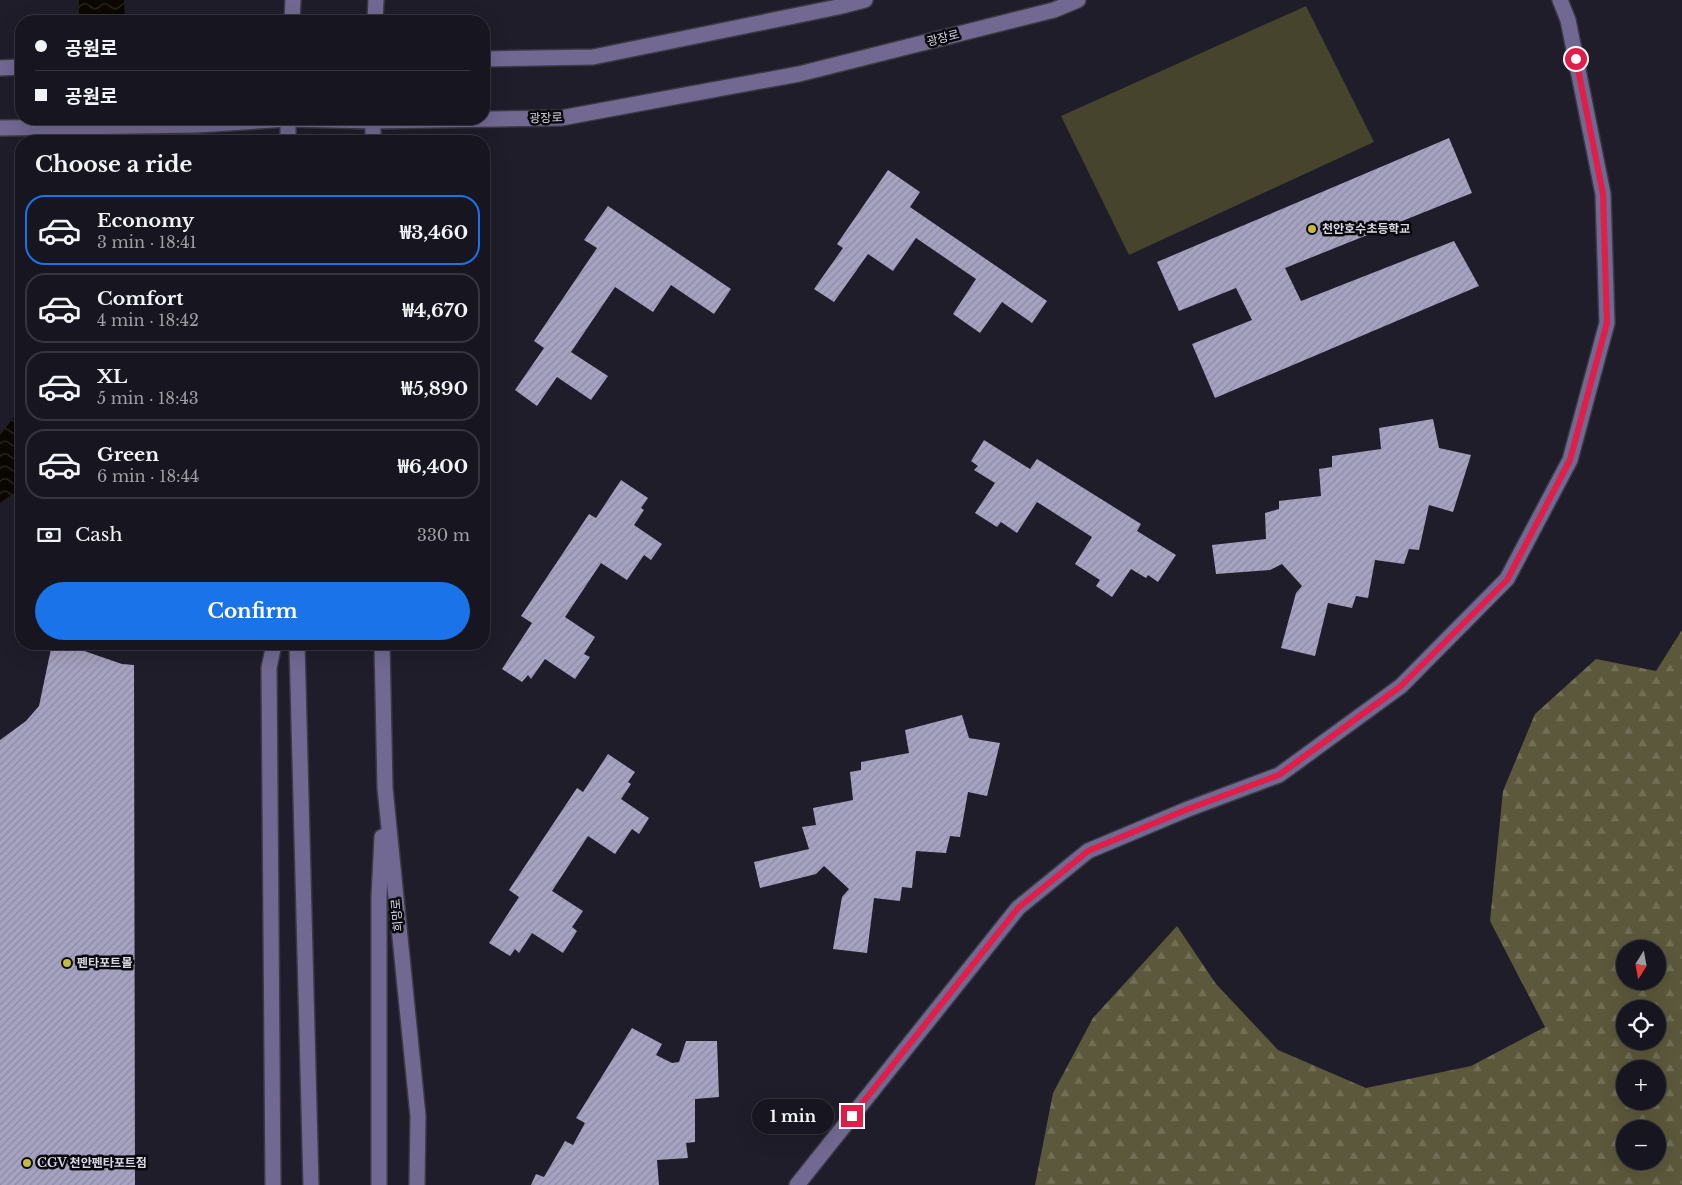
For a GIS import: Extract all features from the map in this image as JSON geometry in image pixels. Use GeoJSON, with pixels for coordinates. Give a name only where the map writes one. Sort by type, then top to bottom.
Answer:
{"type":"FeatureCollection","features":[{"type":"Feature","properties":{"kind":"main road"},"geometry":{"type":"LineString","coordinates":[[292,15],[293,0]]}},
{"type":"Feature","properties":{"kind":"main road"},"geometry":{"type":"LineString","coordinates":[[375,15],[376,0]]}},
{"type":"Feature","properties":{"kind":"main road"},"geometry":{"type":"LineString","coordinates":[[490,59],[593,57],[838,8],[864,0]]}},
{"type":"Feature","properties":{"kind":"main road","name":"광장로"},"geometry":{"type":"LineString","coordinates":[[490,119],[561,118],[799,74],[1054,10],[1078,0]]}},
{"type":"Feature","properties":{"kind":"main road"},"geometry":{"type":"LineString","coordinates":[[796,1185],[1018,908],[1088,851],[1188,809],[1279,775],[1401,686],[1507,580],[1570,460],[1607,323],[1603,194],[1568,20],[1560,0]]}},
{"type":"Feature","properties":{"kind":"main road"},"geometry":{"type":"LineString","coordinates":[[0,68],[15,67]]}},
{"type":"Feature","properties":{"kind":"main road","name":"광장로"},"geometry":{"type":"LineString","coordinates":[[0,128],[198,125]]}},
{"type":"Feature","properties":{"kind":"main road"},"geometry":{"type":"LineString","coordinates":[[273,650],[269,668],[274,1185]]}},
{"type":"Feature","properties":{"kind":"main road"},"geometry":{"type":"LineString","coordinates":[[297,650],[311,1185]]}},
{"type":"Feature","properties":{"kind":"main road","name":"희망로"},"geometry":{"type":"LineString","coordinates":[[382,650],[385,788],[418,1116],[417,1185]]}},
{"type":"Feature","properties":{"kind":"main road"},"geometry":{"type":"LineString","coordinates":[[379,1185],[378,897],[385,788]]}},
{"type":"Feature","properties":{"kind":"green space"},"geometry":{"type":"Polygon","coordinates":[[[1682,630],[1682,1185],[1035,1185],[1053,1093],[1093,1018],[1177,926],[1216,984],[1278,1050],[1366,1088],[1471,1066],[1545,1027],[1490,921],[1503,791],[1535,714],[1596,659],[1656,671],[1682,630]]]}},
{"type":"Feature","properties":{"kind":"shaded area"},"geometry":{"type":"Polygon","coordinates":[[[1306,6],[1374,142],[1129,255],[1061,116],[1306,6]]]}},
{"type":"Feature","properties":{"kind":"water"},"geometry":{"type":"Polygon","coordinates":[[[79,0],[124,0],[125,15],[79,15],[79,0]]]}},
{"type":"Feature","properties":{"kind":"water"},"geometry":{"type":"Polygon","coordinates":[[[15,416],[15,492],[0,503],[0,435],[15,416]]]}},
{"type":"Feature","properties":{"kind":"pier"},"geometry":{"type":"Polygon","coordinates":[[[75,125],[128,125],[128,135],[74,135],[75,125]]]}},
{"type":"Feature","properties":{"kind":"building"},"geometry":{"type":"Polygon","coordinates":[[[1449,138],[1472,193],[1285,268],[1301,301],[1454,241],[1479,286],[1215,398],[1192,344],[1252,320],[1236,288],[1179,311],[1157,262],[1449,138]]]}},
{"type":"Feature","properties":{"kind":"building"},"geometry":{"type":"Polygon","coordinates":[[[888,170],[920,192],[910,207],[1047,301],[1032,323],[1002,302],[980,333],[953,314],[976,279],[916,238],[893,271],[868,254],[834,302],[814,289],[843,248],[837,244],[888,170]]]}},
{"type":"Feature","properties":{"kind":"building"},"geometry":{"type":"Polygon","coordinates":[[[608,206],[731,289],[714,314],[671,285],[653,312],[615,287],[571,352],[608,376],[591,400],[557,377],[537,406],[515,390],[544,348],[534,341],[597,248],[584,240],[608,206]]]}},
{"type":"Feature","properties":{"kind":"building"},"geometry":{"type":"Polygon","coordinates":[[[1433,419],[1439,448],[1471,455],[1453,512],[1429,505],[1419,550],[1409,549],[1404,564],[1375,560],[1368,598],[1356,596],[1352,608],[1328,603],[1315,656],[1281,648],[1296,593],[1302,586],[1282,564],[1270,570],[1216,574],[1212,545],[1266,539],[1265,513],[1279,509],[1279,501],[1321,496],[1319,469],[1332,467],[1332,456],[1381,449],[1379,428],[1433,419]]]}},
{"type":"Feature","properties":{"kind":"building"},"geometry":{"type":"Polygon","coordinates":[[[984,440],[1030,469],[1037,459],[1141,524],[1137,531],[1176,555],[1158,582],[1148,575],[1146,578],[1131,569],[1112,597],[1096,586],[1100,580],[1075,564],[1092,537],[1037,502],[1017,533],[1001,522],[997,527],[975,513],[995,483],[974,470],[978,466],[971,461],[984,440]]]}},
{"type":"Feature","properties":{"kind":"building"},"geometry":{"type":"Polygon","coordinates":[[[621,480],[648,498],[641,508],[644,510],[634,525],[662,544],[651,560],[644,555],[627,580],[601,563],[565,617],[595,637],[584,654],[590,657],[575,679],[545,659],[531,679],[528,675],[522,682],[502,669],[532,623],[521,616],[589,514],[596,518],[621,480]]]}},
{"type":"Feature","properties":{"kind":"building","name":"펜타포트몰"},"geometry":{"type":"Polygon","coordinates":[[[51,650],[81,650],[122,664],[134,665],[135,1185],[0,1185],[0,740],[26,721],[39,706],[51,650]]]}},
{"type":"Feature","properties":{"kind":"building"},"geometry":{"type":"Polygon","coordinates":[[[962,715],[969,738],[1000,743],[987,796],[968,792],[960,837],[950,836],[946,853],[916,851],[912,888],[902,887],[900,901],[874,898],[867,953],[833,949],[842,897],[849,889],[824,866],[816,874],[760,888],[754,862],[809,849],[802,827],[816,825],[813,808],[853,800],[850,772],[861,770],[861,762],[909,753],[905,730],[962,715]]]}},
{"type":"Feature","properties":{"kind":"building"},"geometry":{"type":"Polygon","coordinates":[[[608,754],[635,772],[628,782],[631,784],[621,799],[649,818],[639,834],[632,829],[615,854],[588,836],[552,891],[583,911],[572,927],[577,931],[563,953],[532,933],[519,953],[515,949],[510,956],[489,943],[519,897],[509,890],[577,788],[583,792],[608,754]]]}},
{"type":"Feature","properties":{"kind":"building"},"geometry":{"type":"Polygon","coordinates":[[[632,1028],[662,1044],[656,1055],[672,1063],[679,1062],[686,1041],[717,1041],[719,1097],[695,1099],[695,1142],[686,1143],[688,1158],[657,1160],[659,1185],[531,1185],[536,1174],[544,1177],[565,1141],[573,1145],[585,1123],[576,1118],[632,1028]]]}},
{"type":"Feature","properties":{"kind":"place","name":"천안호수초등학교"},"geometry":{"type":"Point","coordinates":[1312,229]}},
{"type":"Feature","properties":{"kind":"place","name":"펜타포트몰"},"geometry":{"type":"Point","coordinates":[67,963]}},
{"type":"Feature","properties":{"kind":"place","name":"CGV 천안펜타포트점"},"geometry":{"type":"Point","coordinates":[27,1163]}},
{"type":"Feature","properties":{"kind":"route"},"geometry":{"type":"LineString","coordinates":[[852,1116],[1018,908],[1088,851],[1188,809],[1279,775],[1401,686],[1507,580],[1570,460],[1607,323],[1603,194],[1576,59]]}}]}
